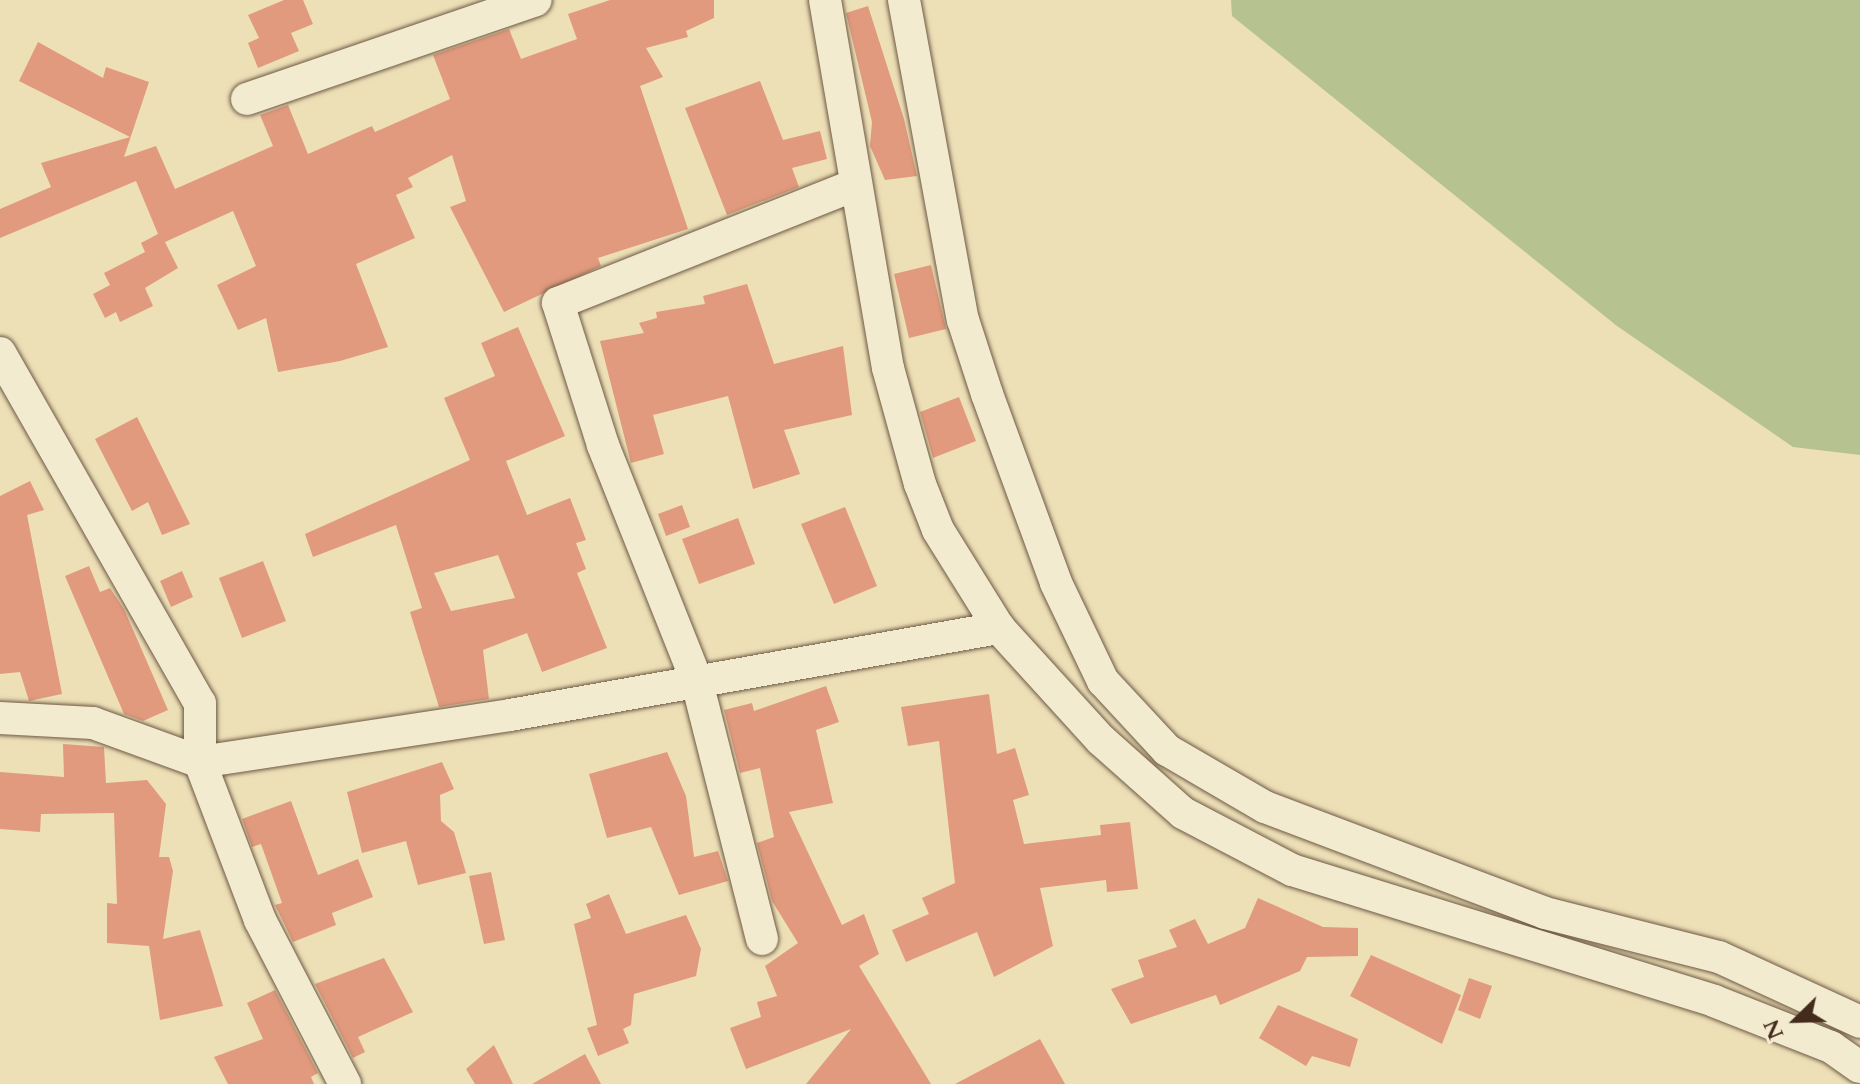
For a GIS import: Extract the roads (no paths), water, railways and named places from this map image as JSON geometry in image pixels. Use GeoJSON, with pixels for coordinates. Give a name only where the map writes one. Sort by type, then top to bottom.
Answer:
{"type":"FeatureCollection","features":[{"type":"Feature","properties":{"kind":"street"},"geometry":{"type":"LineString","coordinates":[[247,99],[536,0]]}},
{"type":"Feature","properties":{"kind":"street"},"geometry":{"type":"LineString","coordinates":[[825,0],[855,185],[902,433],[938,530],[999,628],[1141,781],[1235,843],[1355,894],[1714,1001],[1831,1047],[1860,1067]]}},
{"type":"Feature","properties":{"kind":"street"},"geometry":{"type":"LineString","coordinates":[[904,0],[963,320],[987,394],[1056,583],[1103,681],[1167,750],[1265,807],[1545,913],[1719,957],[1860,1022]]}},
{"type":"Feature","properties":{"kind":"street"},"geometry":{"type":"LineString","coordinates":[[762,939],[696,679],[603,445],[558,303],[855,185]]}},
{"type":"Feature","properties":{"kind":"street"},"geometry":{"type":"LineString","coordinates":[[0,353],[200,703],[200,762],[260,920],[345,1084]]}},
{"type":"Feature","properties":{"kind":"street"},"geometry":{"type":"LineString","coordinates":[[0,718],[93,723],[200,762],[999,628]]}}]}
